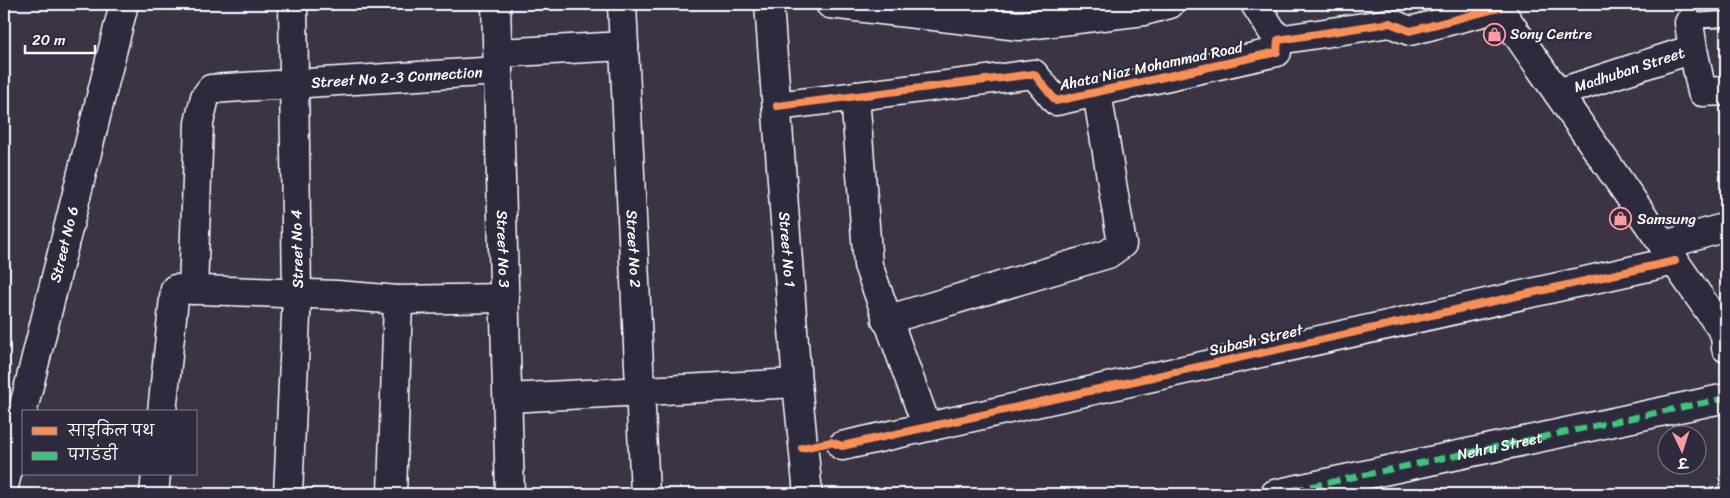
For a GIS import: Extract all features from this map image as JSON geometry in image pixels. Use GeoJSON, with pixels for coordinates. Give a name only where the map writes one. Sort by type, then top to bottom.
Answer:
{"type":"FeatureCollection","features":[{"type":"Feature","properties":{"kind":"street","name":"Street No 6"},"geometry":{"type":"LineString","coordinates":[[5,476],[124,4]]}},
{"type":"Feature","properties":{"kind":"street","name":"Street No 4"},"geometry":{"type":"LineString","coordinates":[[288,494],[297,294],[293,4]]}},
{"type":"Feature","properties":{"kind":"street","name":"Street No 3"},"geometry":{"type":"LineString","coordinates":[[496,4],[510,494]]}},
{"type":"Feature","properties":{"kind":"street","name":"Street No 2"},"geometry":{"type":"LineString","coordinates":[[622,4],[645,494]]}},
{"type":"Feature","properties":{"kind":"street","name":"Street No 1"},"geometry":{"type":"LineString","coordinates":[[776,4],[777,106],[797,383],[808,494]]}},
{"type":"Feature","properties":{"kind":"street"},"geometry":{"type":"LineString","coordinates":[[830,4],[1019,26],[1144,11],[1170,4]]}},
{"type":"Feature","properties":{"kind":"street"},"geometry":{"type":"LineString","coordinates":[[1255,4],[1278,40],[1390,23],[1410,31],[1497,6],[1725,334],[1726,348]]}},
{"type":"Feature","properties":{"kind":"street"},"geometry":{"type":"LineString","coordinates":[[1689,13],[1693,49]]}},
{"type":"Feature","properties":{"kind":"street","name":"Ahata Niaz Mohammad Road"},"geometry":{"type":"LineString","coordinates":[[777,106],[1034,74],[1056,101],[1277,52],[1278,40]]}},
{"type":"Feature","properties":{"kind":"street","name":"Street No 2-3 Connection"},"geometry":{"type":"LineString","coordinates":[[192,290],[199,123],[204,97],[212,89],[294,84],[624,46]]}},
{"type":"Feature","properties":{"kind":"street","name":"Madhuban Street"},"geometry":{"type":"LineString","coordinates":[[1558,93],[1693,49],[1702,92],[1726,91]]}},
{"type":"Feature","properties":{"kind":"street"},"geometry":{"type":"LineString","coordinates":[[886,320],[1108,254],[1122,244],[1097,92]]}},
{"type":"Feature","properties":{"kind":"street"},"geometry":{"type":"LineString","coordinates":[[854,96],[868,265],[886,320],[927,427]]}},
{"type":"Feature","properties":{"kind":"street","name":"Subash Street"},"geometry":{"type":"LineString","coordinates":[[842,446],[1670,253],[1726,227]]}},
{"type":"Feature","properties":{"kind":"street"},"geometry":{"type":"LineString","coordinates":[[162,410],[175,289],[398,300],[505,298]]}},
{"type":"Feature","properties":{"kind":"street"},"geometry":{"type":"LineString","coordinates":[[392,494],[398,300]]}},
{"type":"Feature","properties":{"kind":"street"},"geometry":{"type":"LineString","coordinates":[[508,398],[797,383]]}},
{"type":"Feature","properties":{"kind":"street","name":"Nehru Street"},"geometry":{"type":"LineString","coordinates":[[1275,494],[1726,398]]}},
{"type":"Feature","properties":{"kind":"street"},"geometry":{"type":"LineString","coordinates":[[154,494],[156,476]]}},
{"type":"Feature","properties":{"kind":"lane"},"geometry":{"type":"LineString","coordinates":[[1689,13],[1690,21],[1726,19]]}},
{"type":"Feature","properties":{"kind":"marked path"},"geometry":{"type":"LineString","coordinates":[[1275,494],[1726,398]]}},
{"type":"Feature","properties":{"kind":"cycle path"},"geometry":{"type":"LineString","coordinates":[[777,106],[1034,74],[1056,101],[1277,52],[1278,40],[1390,23],[1410,31],[1499,8]]}},
{"type":"Feature","properties":{"kind":"cycle path"},"geometry":{"type":"LineString","coordinates":[[802,448],[831,442],[842,446],[1675,261]]}},
{"type":"Feature","properties":{"kind":"place","name":"Sony Centre"},"geometry":{"type":"Point","coordinates":[1494,34]}},
{"type":"Feature","properties":{"kind":"place","name":"Samsung"},"geometry":{"type":"Point","coordinates":[1621,219]}}]}
